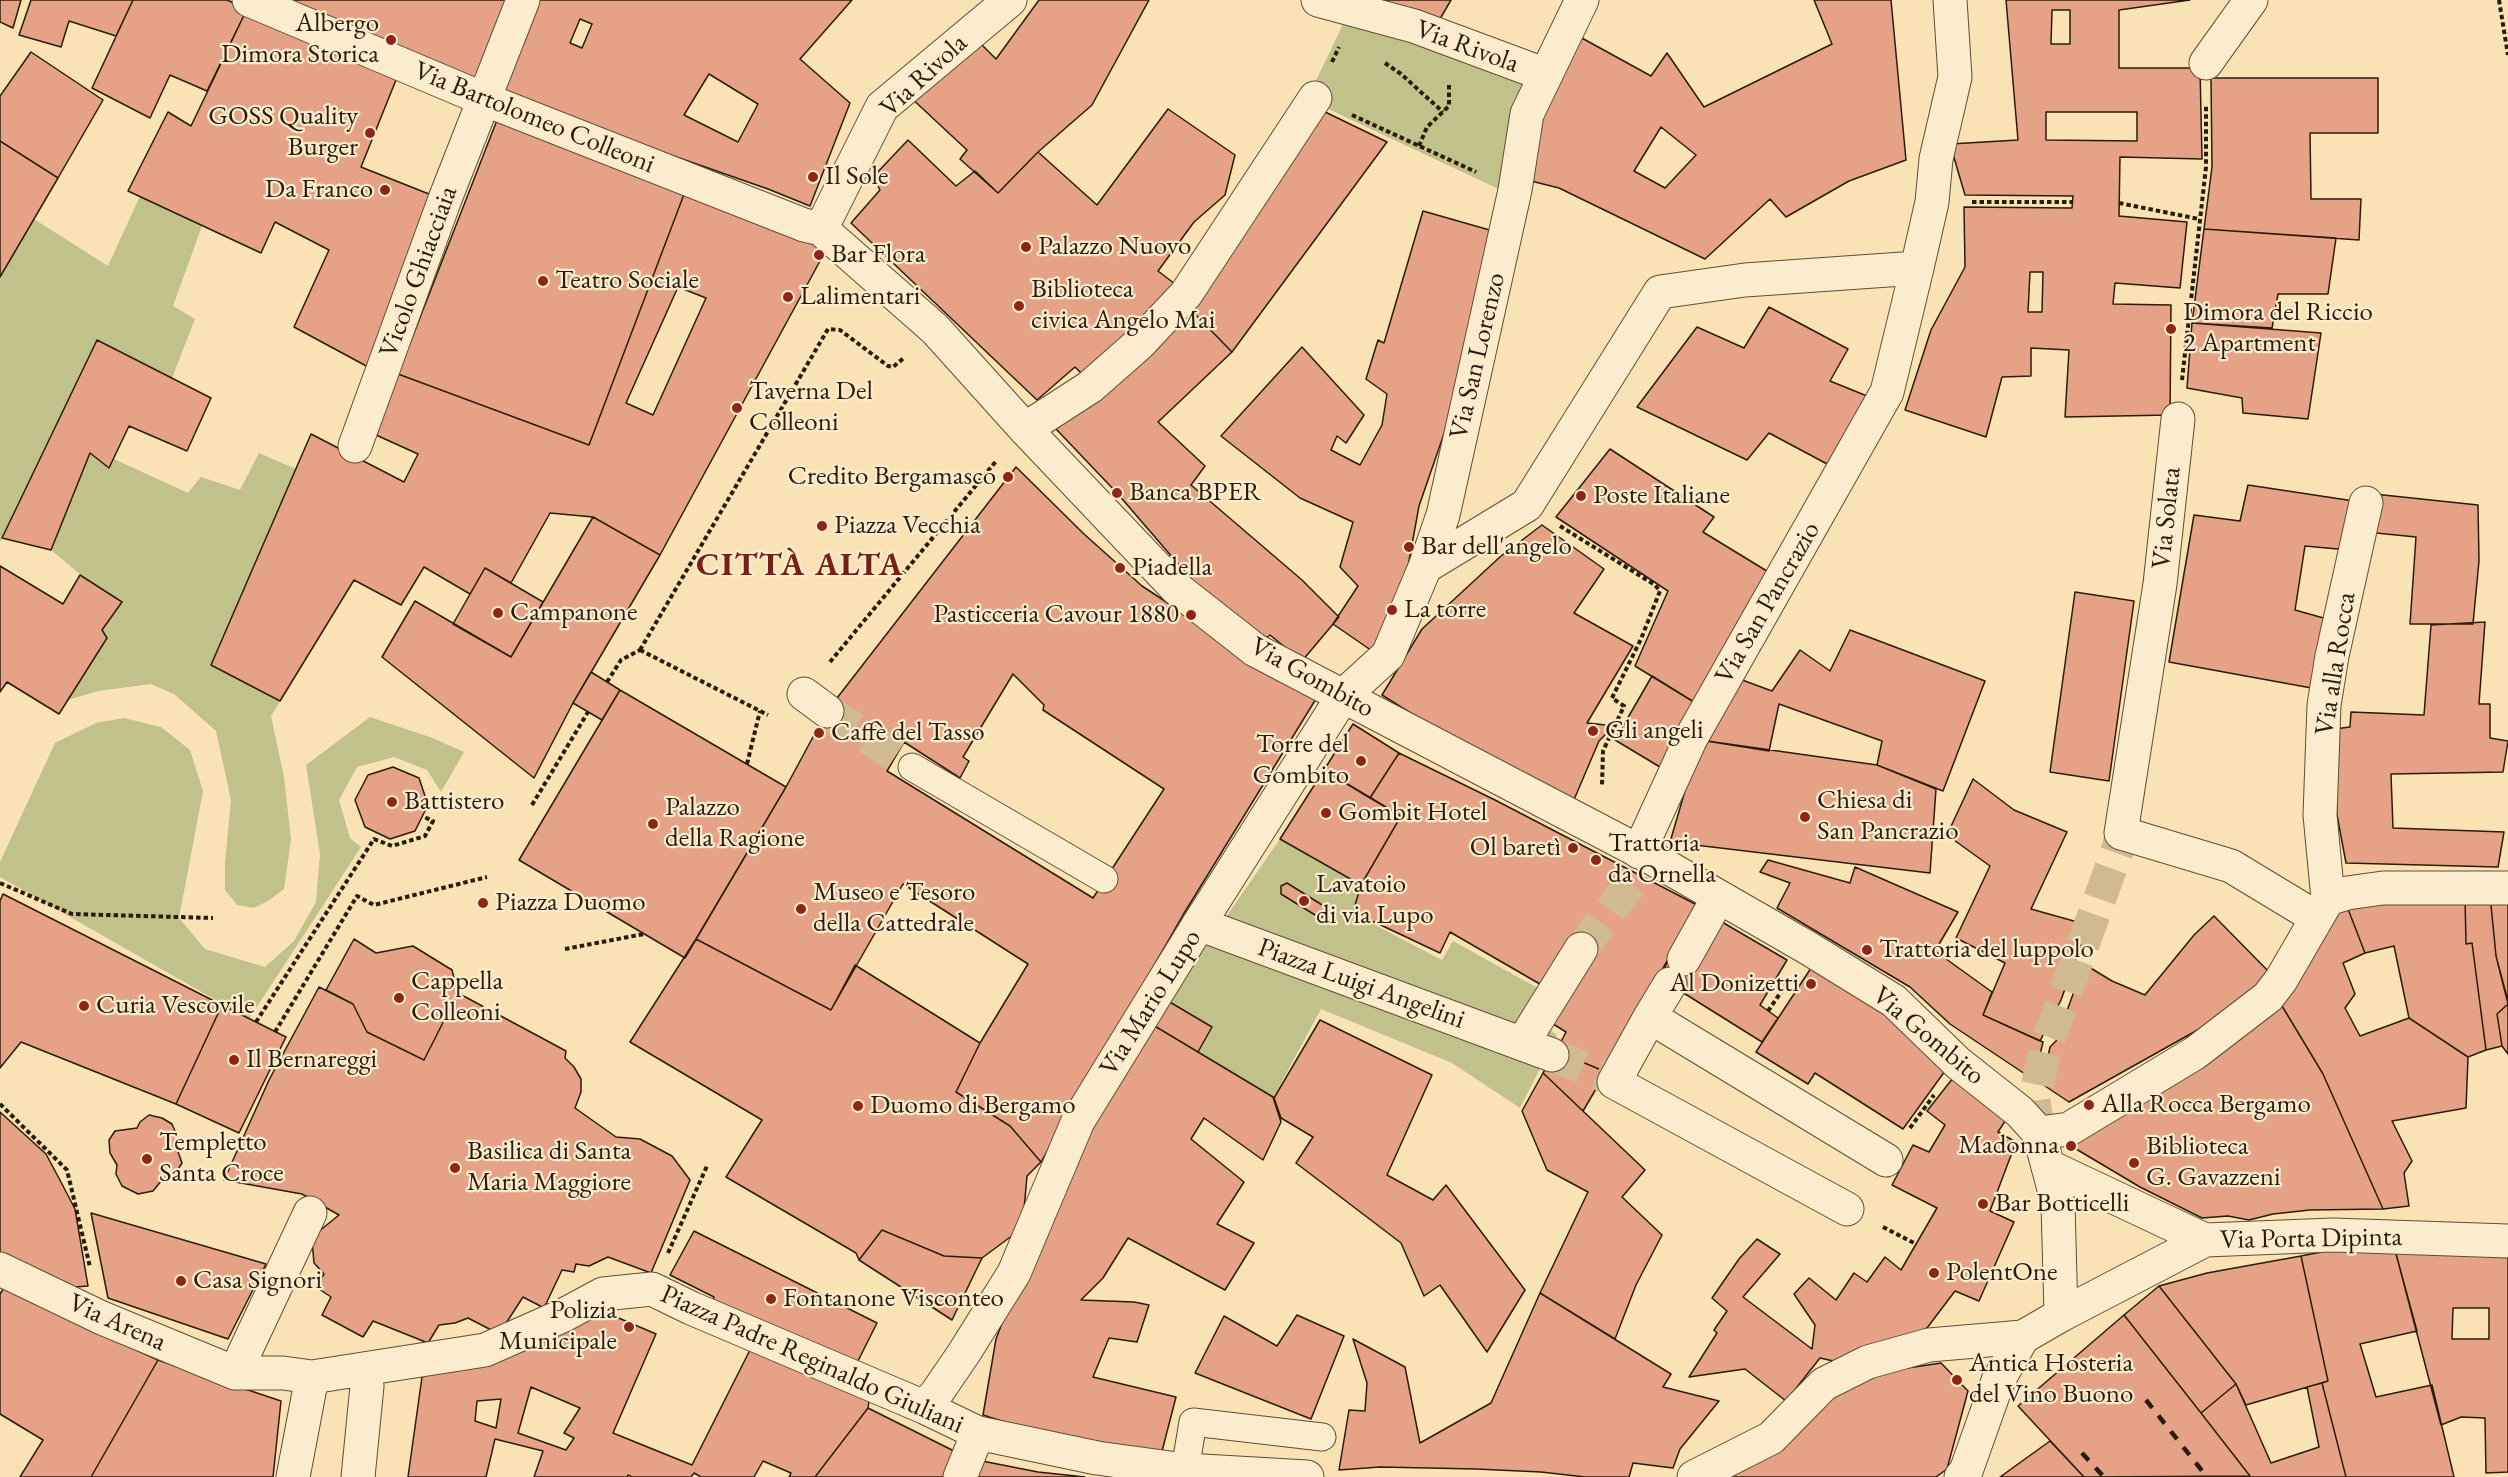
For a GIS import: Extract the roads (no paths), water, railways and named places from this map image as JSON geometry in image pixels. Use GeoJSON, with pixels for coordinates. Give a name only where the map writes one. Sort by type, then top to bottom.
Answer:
{"type":"FeatureCollection","features":[{"type":"Feature","properties":{"kind":"street","name":"Via Bartolomeo Colleoni"},"geometry":{"type":"LineString","coordinates":[[249,0],[486,100],[804,225],[821,229]]}},
{"type":"Feature","properties":{"kind":"street","name":"Vicolo Ghiacciaia"},"geometry":{"type":"LineString","coordinates":[[355,446],[445,199],[486,100],[523,0]]}},
{"type":"Feature","properties":{"kind":"street","name":"Via Rivola"},"geometry":{"type":"LineString","coordinates":[[821,229],[882,107],[1010,0]]}},
{"type":"Feature","properties":{"kind":"street","name":"Via Rivola"},"geometry":{"type":"LineString","coordinates":[[1318,0],[1414,26],[1546,75]]}},
{"type":"Feature","properties":{"kind":"street","name":"Via San Lorenzo"},"geometry":{"type":"LineString","coordinates":[[1343,696],[1388,655],[1425,567],[1443,515],[1515,190],[1527,114],[1582,0]]}},
{"type":"Feature","properties":{"kind":"street","name":"Via San Pancrazio"},"geometry":{"type":"LineString","coordinates":[[1642,861],[1691,738],[1887,392],[1932,202],[1936,159],[1955,77],[1950,0]]}},
{"type":"Feature","properties":{"kind":"street"},"geometry":{"type":"LineString","coordinates":[[2206,63],[2251,0]]}},
{"type":"Feature","properties":{"kind":"street"},"geometry":{"type":"LineString","coordinates":[[821,229],[935,329],[1025,429],[1090,387],[1140,343],[1186,294],[1316,98]]}},
{"type":"Feature","properties":{"kind":"street"},"geometry":{"type":"LineString","coordinates":[[1425,567],[1527,505],[1660,292],[1745,280],[1917,268]]}},
{"type":"Feature","properties":{"kind":"street","name":"Via Solata"},"geometry":{"type":"LineString","coordinates":[[2178,419],[2160,584],[2121,833],[2231,866],[2322,908]]}},
{"type":"Feature","properties":{"kind":"street","name":"Via Gombito"},"geometry":{"type":"LineString","coordinates":[[1025,429],[1176,588],[1255,650],[1582,822],[1642,861],[1718,898],[1808,948],[1894,1001],[1958,1063],[2020,1112],[2039,1133],[2058,1204],[2061,1315]]}},
{"type":"Feature","properties":{"kind":"street","name":"Via alla Rocca"},"geometry":{"type":"LineString","coordinates":[[2322,908],[2320,815],[2324,705],[2332,656],[2366,503]]}},
{"type":"Feature","properties":{"kind":"street","name":"Via Mario Lupo"},"geometry":{"type":"LineString","coordinates":[[924,1407],[936,1394],[964,1353],[1014,1273],[1078,1121],[1191,920],[1343,696]]}},
{"type":"Feature","properties":{"kind":"street"},"geometry":{"type":"LineString","coordinates":[[2039,1133],[2069,1129],[2221,1035],[2268,997],[2281,981],[2322,908],[2347,893],[2383,888],[2508,888]]}},
{"type":"Feature","properties":{"kind":"street"},"geometry":{"type":"LineString","coordinates":[[1718,898],[1614,1082],[1847,1209]]}},
{"type":"Feature","properties":{"kind":"street","name":"Piazza Luigi Angelini"},"geometry":{"type":"LineString","coordinates":[[1191,920],[1537,1049],[1581,949]]}},
{"type":"Feature","properties":{"kind":"street"},"geometry":{"type":"LineString","coordinates":[[1650,1017],[1886,1160]]}},
{"type":"Feature","properties":{"kind":"street"},"geometry":{"type":"LineString","coordinates":[[2048,1166],[2205,1240]]}},
{"type":"Feature","properties":{"kind":"street"},"geometry":{"type":"LineString","coordinates":[[235,1373],[310,1213]]}},
{"type":"Feature","properties":{"kind":"street","name":"Via Porta Dipinta"},"geometry":{"type":"LineString","coordinates":[[2021,1339],[2061,1315],[2205,1240],[2333,1235],[2508,1241]]}},
{"type":"Feature","properties":{"kind":"street","name":"Via Arena"},"geometry":{"type":"LineString","coordinates":[[0,1269],[102,1318],[235,1373],[283,1373],[312,1377],[364,1370]]}},
{"type":"Feature","properties":{"kind":"street","name":"Piazza Padre Reginaldo Giuliani"},"geometry":{"type":"LineString","coordinates":[[364,1370],[484,1350],[562,1316],[603,1294],[652,1289],[701,1313],[924,1407],[978,1433],[1097,1458],[1185,1470],[1307,1477]]}},
{"type":"Feature","properties":{"kind":"street"},"geometry":{"type":"LineString","coordinates":[[1961,1477],[1966,1471],[1998,1381],[2021,1339]]}},
{"type":"Feature","properties":{"kind":"street"},"geometry":{"type":"LineString","coordinates":[[1694,1477],[1771,1438],[1824,1384],[1868,1362],[1929,1345],[2021,1339]]}},
{"type":"Feature","properties":{"kind":"street"},"geometry":{"type":"LineString","coordinates":[[358,1477],[367,1386],[364,1370]]}},
{"type":"Feature","properties":{"kind":"street"},"geometry":{"type":"LineString","coordinates":[[293,1477],[312,1377]]}},
{"type":"Feature","properties":{"kind":"street"},"geometry":{"type":"LineString","coordinates":[[960,1477],[978,1433]]}},
{"type":"Feature","properties":{"kind":"lane"},"geometry":{"type":"LineString","coordinates":[[912,766],[1104,879]]}},
{"type":"Feature","properties":{"kind":"lane"},"geometry":{"type":"LineString","coordinates":[[1185,1470],[1193,1422],[1322,1437]]}},
{"type":"Feature","properties":{"kind":"tunnel"},"geometry":{"type":"LineString","coordinates":[[827,711],[896,756]]}},
{"type":"Feature","properties":{"kind":"tunnel"},"geometry":{"type":"LineString","coordinates":[[2039,1133],[2034,1101],[2046,1046],[2119,846],[2121,833]]}},
{"type":"Feature","properties":{"kind":"tunnel"},"geometry":{"type":"LineString","coordinates":[[1581,949],[1637,875]]}},
{"type":"Feature","properties":{"kind":"tunnel"},"geometry":{"type":"LineString","coordinates":[[1552,1055],[1604,1076]]}},
{"type":"Feature","properties":{"kind":"railway"},"geometry":{"type":"LineString","coordinates":[[2146,1400],[2207,1477]]}},
{"type":"Feature","properties":{"kind":"railway"},"geometry":{"type":"LineString","coordinates":[[2082,1453],[2104,1477]]}},
{"type":"Feature","properties":{"kind":"place","name":"Albergo Dimora Storica"},"geometry":{"type":"Point","coordinates":[391,40]}},
{"type":"Feature","properties":{"kind":"place","name":"GOSS Quality Burger"},"geometry":{"type":"Point","coordinates":[370,133]}},
{"type":"Feature","properties":{"kind":"place","name":"Il Sole"},"geometry":{"type":"Point","coordinates":[813,177]}},
{"type":"Feature","properties":{"kind":"place","name":"Da Franco"},"geometry":{"type":"Point","coordinates":[385,190]}},
{"type":"Feature","properties":{"kind":"place","name":"Palazzo Nuovo"},"geometry":{"type":"Point","coordinates":[1026,247]}},
{"type":"Feature","properties":{"kind":"place","name":"Bar Flora"},"geometry":{"type":"Point","coordinates":[819,255]}},
{"type":"Feature","properties":{"kind":"place","name":"Teatro Sociale"},"geometry":{"type":"Point","coordinates":[543,281]}},
{"type":"Feature","properties":{"kind":"place","name":"Lalimentari"},"geometry":{"type":"Point","coordinates":[788,297]}},
{"type":"Feature","properties":{"kind":"place","name":"Biblioteca civica Angelo Mai"},"geometry":{"type":"Point","coordinates":[1019,306]}},
{"type":"Feature","properties":{"kind":"place","name":"Dimora del Riccio 2 Apartment"},"geometry":{"type":"Point","coordinates":[2171,329]}},
{"type":"Feature","properties":{"kind":"place","name":"Taverna Del Colleoni"},"geometry":{"type":"Point","coordinates":[737,408]}},
{"type":"Feature","properties":{"kind":"place","name":"Credito Bergamasco"},"geometry":{"type":"Point","coordinates":[1008,477]}},
{"type":"Feature","properties":{"kind":"place","name":"Banca BPER"},"geometry":{"type":"Point","coordinates":[1117,493]}},
{"type":"Feature","properties":{"kind":"place","name":"Poste Italiane"},"geometry":{"type":"Point","coordinates":[1581,496]}},
{"type":"Feature","properties":{"kind":"place","name":"Piazza Vecchia"},"geometry":{"type":"Point","coordinates":[822,526]}},
{"type":"Feature","properties":{"kind":"place","name":"Bar dell'angelo"},"geometry":{"type":"Point","coordinates":[1409,547]}},
{"type":"Feature","properties":{"kind":"place","name":"Piadella"},"geometry":{"type":"Point","coordinates":[1120,568]}},
{"type":"Feature","properties":{"kind":"place","name":"La torre"},"geometry":{"type":"Point","coordinates":[1392,610]}},
{"type":"Feature","properties":{"kind":"place","name":"Campanone"},"geometry":{"type":"Point","coordinates":[498,613]}},
{"type":"Feature","properties":{"kind":"place","name":"Pasticceria Cavour 1880"},"geometry":{"type":"Point","coordinates":[1191,615]}},
{"type":"Feature","properties":{"kind":"place","name":"Gli angeli"},"geometry":{"type":"Point","coordinates":[1593,731]}},
{"type":"Feature","properties":{"kind":"place","name":"Caffè del Tasso"},"geometry":{"type":"Point","coordinates":[819,733]}},
{"type":"Feature","properties":{"kind":"place","name":"Torre del Gombito"},"geometry":{"type":"Point","coordinates":[1361,761]}},
{"type":"Feature","properties":{"kind":"place","name":"Battistero"},"geometry":{"type":"Point","coordinates":[392,802]}},
{"type":"Feature","properties":{"kind":"place","name":"Gombit Hotel"},"geometry":{"type":"Point","coordinates":[1326,813]}},
{"type":"Feature","properties":{"kind":"place","name":"Chiesa di San Pancrazio"},"geometry":{"type":"Point","coordinates":[1805,817]}},
{"type":"Feature","properties":{"kind":"place","name":"Palazzo della Ragione"},"geometry":{"type":"Point","coordinates":[653,824]}},
{"type":"Feature","properties":{"kind":"place","name":"Ol baretì"},"geometry":{"type":"Point","coordinates":[1573,848]}},
{"type":"Feature","properties":{"kind":"place","name":"Trattoria da Ornella"},"geometry":{"type":"Point","coordinates":[1596,860]}},
{"type":"Feature","properties":{"kind":"place","name":"Lavatoio di via Lupo"},"geometry":{"type":"Point","coordinates":[1304,901]}},
{"type":"Feature","properties":{"kind":"place","name":"Piazza Duomo"},"geometry":{"type":"Point","coordinates":[483,903]}},
{"type":"Feature","properties":{"kind":"place","name":"Museo e Tesoro della Cattedrale"},"geometry":{"type":"Point","coordinates":[801,909]}},
{"type":"Feature","properties":{"kind":"place","name":"Trattoria del luppolo"},"geometry":{"type":"Point","coordinates":[1867,950]}},
{"type":"Feature","properties":{"kind":"place","name":"Al Donizetti"},"geometry":{"type":"Point","coordinates":[1811,984]}},
{"type":"Feature","properties":{"kind":"place","name":"Cappella Colleoni"},"geometry":{"type":"Point","coordinates":[399,998]}},
{"type":"Feature","properties":{"kind":"place","name":"Curia Vescovile"},"geometry":{"type":"Point","coordinates":[84,1006]}},
{"type":"Feature","properties":{"kind":"place","name":"Il Bernareggi"},"geometry":{"type":"Point","coordinates":[234,1060]}},
{"type":"Feature","properties":{"kind":"place","name":"Alla Rocca Bergamo"},"geometry":{"type":"Point","coordinates":[2089,1105]}},
{"type":"Feature","properties":{"kind":"place","name":"Duomo di Bergamo"},"geometry":{"type":"Point","coordinates":[858,1106]}},
{"type":"Feature","properties":{"kind":"place","name":"Madonna"},"geometry":{"type":"Point","coordinates":[2071,1146]}},
{"type":"Feature","properties":{"kind":"place","name":"Templetto Santa Croce"},"geometry":{"type":"Point","coordinates":[147,1159]}},
{"type":"Feature","properties":{"kind":"place","name":"Biblioteca G. Gavazzeni"},"geometry":{"type":"Point","coordinates":[2134,1163]}},
{"type":"Feature","properties":{"kind":"place","name":"Basilica di Santa Maria Maggiore"},"geometry":{"type":"Point","coordinates":[455,1168]}},
{"type":"Feature","properties":{"kind":"place","name":"Bar Botticelli"},"geometry":{"type":"Point","coordinates":[1983,1204]}},
{"type":"Feature","properties":{"kind":"place","name":"PolentOne"},"geometry":{"type":"Point","coordinates":[1934,1273]}},
{"type":"Feature","properties":{"kind":"place","name":"Casa Signori"},"geometry":{"type":"Point","coordinates":[181,1281]}},
{"type":"Feature","properties":{"kind":"place","name":"Fontanone Visconteo"},"geometry":{"type":"Point","coordinates":[771,1299]}},
{"type":"Feature","properties":{"kind":"place","name":"Polizia Municipale"},"geometry":{"type":"Point","coordinates":[629,1327]}},
{"type":"Feature","properties":{"kind":"place","name":"Antica Hosteria del Vino Buono"},"geometry":{"type":"Point","coordinates":[1957,1380]}},
{"type":"Feature","properties":{"kind":"district","name":"CITTÀ ALTA"},"geometry":{"type":"Point","coordinates":[800,566]}}]}
